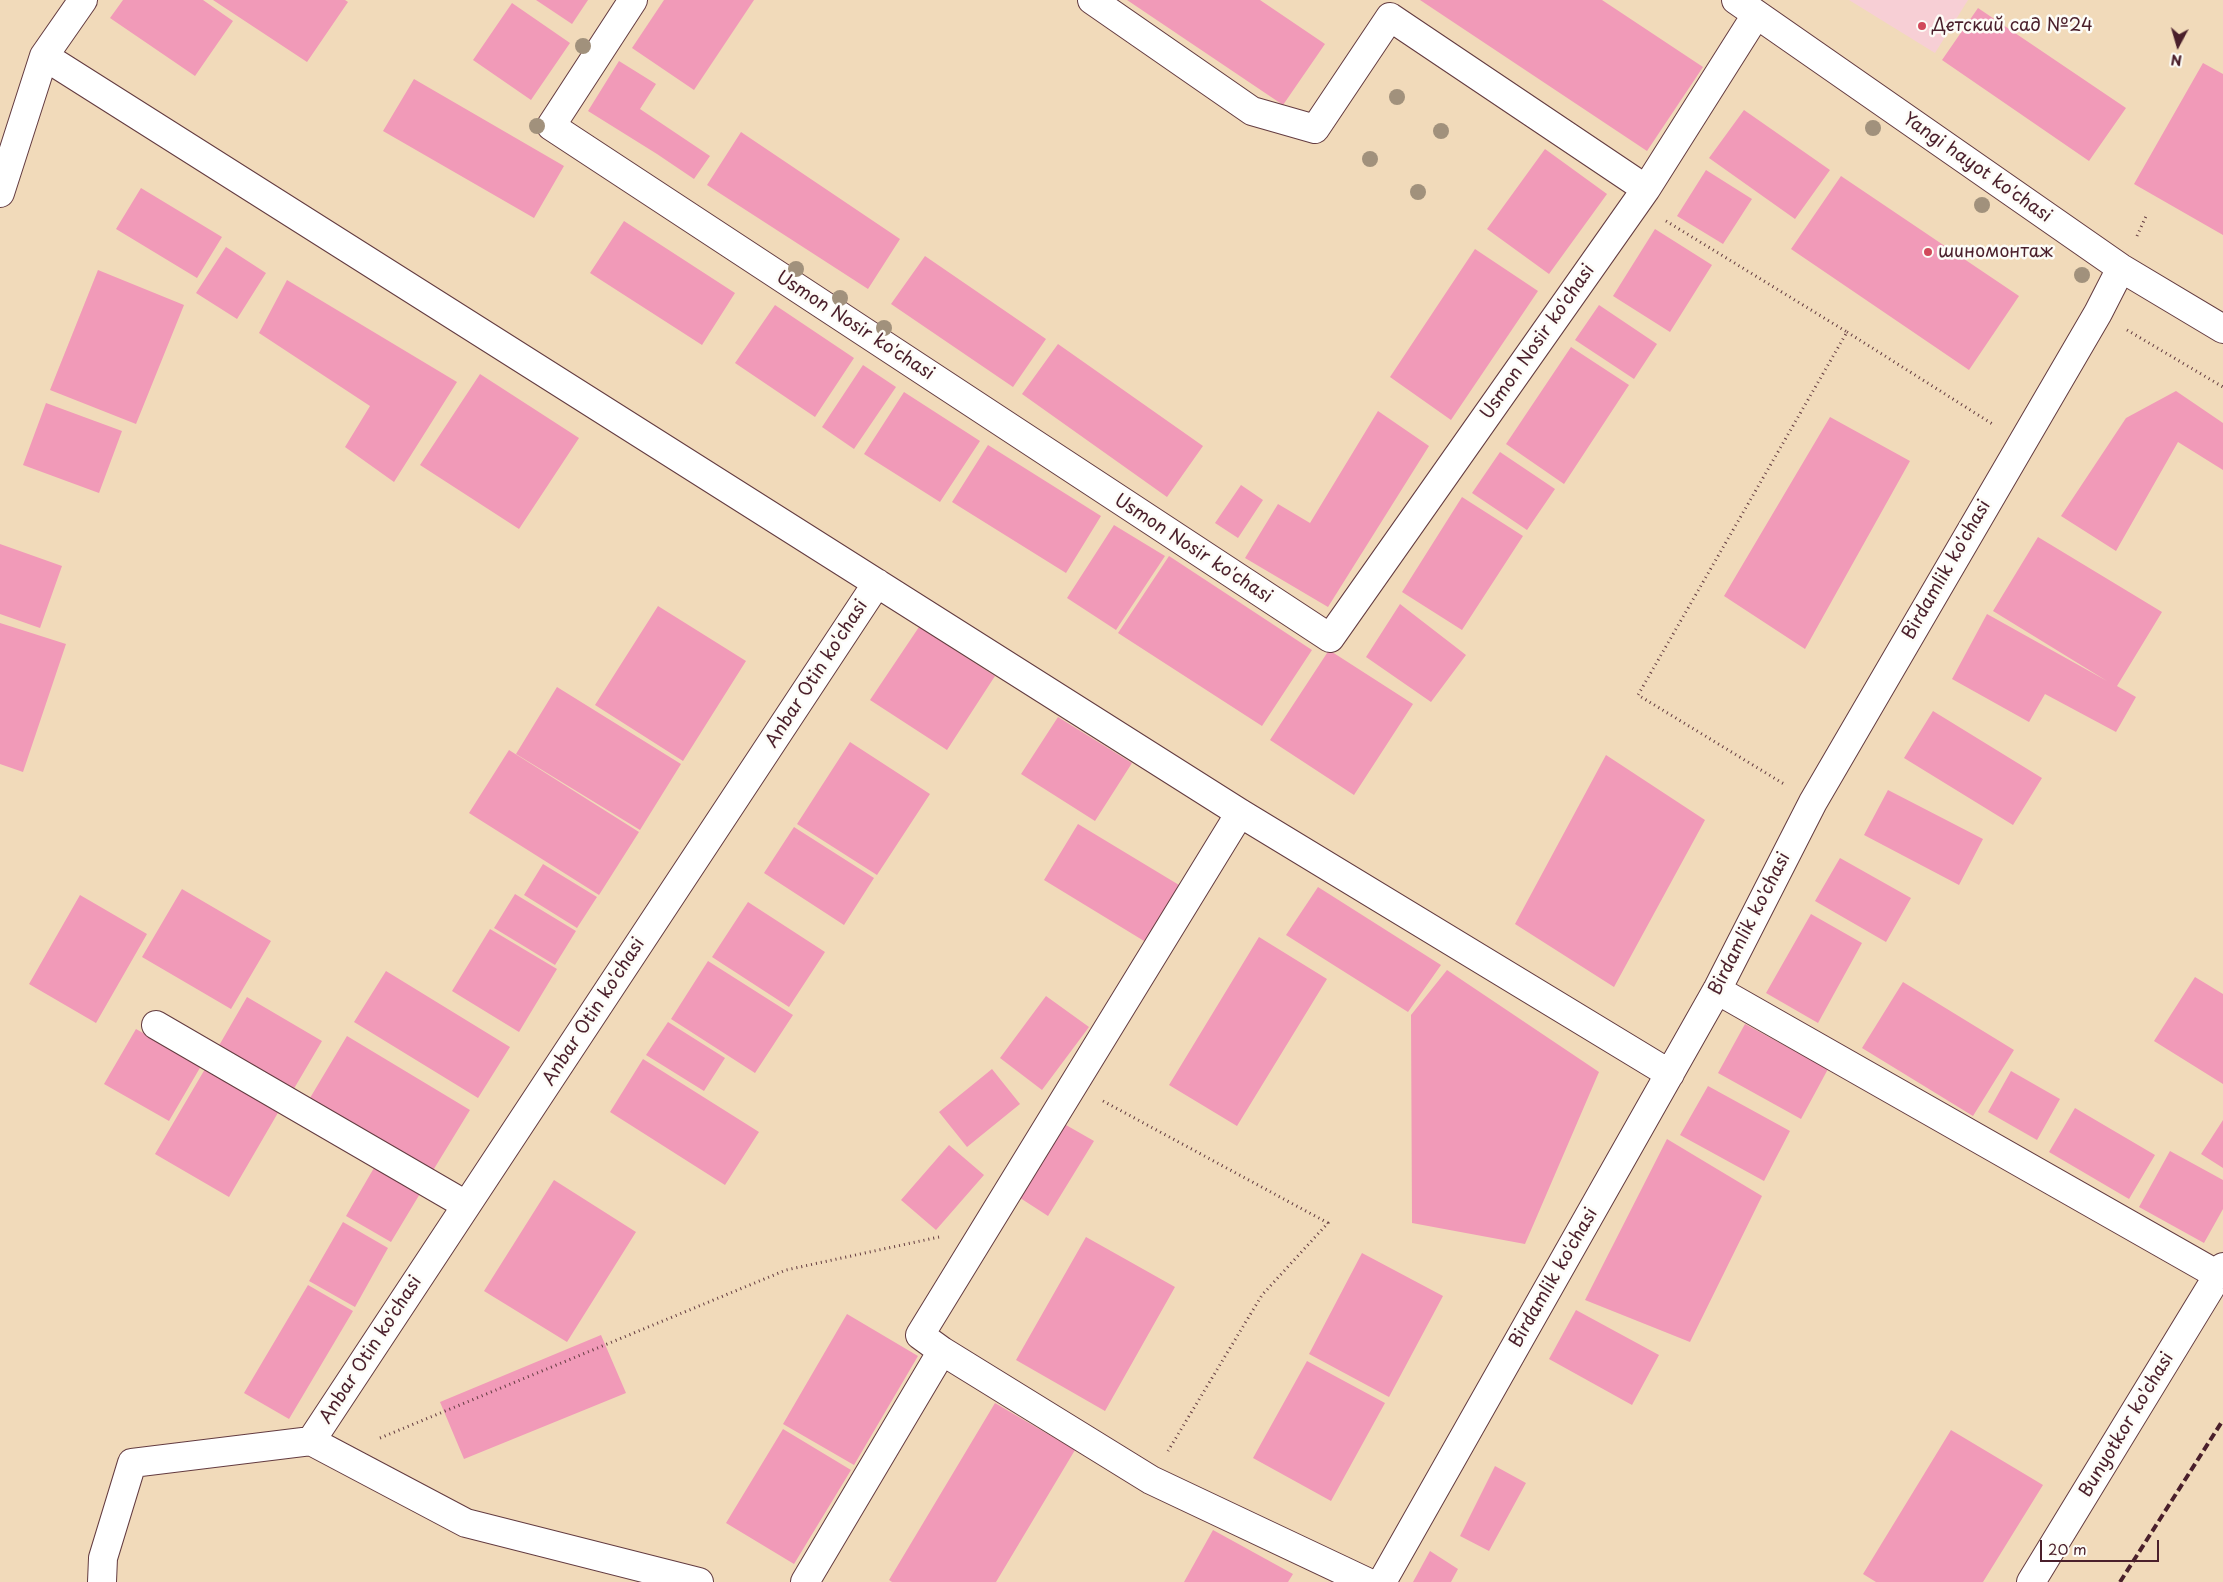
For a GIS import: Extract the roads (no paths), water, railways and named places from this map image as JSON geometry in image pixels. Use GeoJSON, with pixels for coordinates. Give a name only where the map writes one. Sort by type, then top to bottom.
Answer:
{"type":"FeatureCollection","features":[{"type":"Feature","properties":{"kind":"street"},"geometry":{"type":"LineString","coordinates":[[0,193],[44,56],[83,0]]}},
{"type":"Feature","properties":{"kind":"street","name":"Usmon Nosir ko'chasi"},"geometry":{"type":"LineString","coordinates":[[633,0],[551,126],[1330,638],[1641,195],[1746,7]]}},
{"type":"Feature","properties":{"kind":"street"},"geometry":{"type":"LineString","coordinates":[[1092,0],[1252,111],[1316,129],[1390,16],[1641,195]]}},
{"type":"Feature","properties":{"kind":"street","name":"Yangi hayot ko'chasi"},"geometry":{"type":"LineString","coordinates":[[1746,7],[2121,268],[2223,328]]}},
{"type":"Feature","properties":{"kind":"street"},"geometry":{"type":"LineString","coordinates":[[44,56],[1240,813],[1670,1074]]}},
{"type":"Feature","properties":{"kind":"street","name":"Birdamlik ko'chasi"},"geometry":{"type":"LineString","coordinates":[[1382,1582],[1717,990],[1813,802],[2098,313],[2121,268]]}},
{"type":"Feature","properties":{"kind":"street","name":"Anbar Otin ko'chasi"},"geometry":{"type":"LineString","coordinates":[[311,1441],[877,583]]}},
{"type":"Feature","properties":{"kind":"street"},"geometry":{"type":"LineString","coordinates":[[1240,813],[920,1335],[942,1352],[1151,1480],[1367,1582]]}},
{"type":"Feature","properties":{"kind":"street"},"geometry":{"type":"LineString","coordinates":[[1717,990],[2221,1271]]}},
{"type":"Feature","properties":{"kind":"street"},"geometry":{"type":"LineString","coordinates":[[156,1025],[466,1205]]}},
{"type":"Feature","properties":{"kind":"street","name":"Bunyotkor ko'chasi"},"geometry":{"type":"LineString","coordinates":[[2031,1582],[2221,1271]]}},
{"type":"Feature","properties":{"kind":"street"},"geometry":{"type":"LineString","coordinates":[[806,1582],[942,1352]]}},
{"type":"Feature","properties":{"kind":"street"},"geometry":{"type":"LineString","coordinates":[[102,1582],[103,1558],[132,1463],[311,1441],[466,1524],[699,1582]]}},
{"type":"Feature","properties":{"kind":"railway"},"geometry":{"type":"LineString","coordinates":[[2120,1582],[2223,1420]]}},
{"type":"Feature","properties":{"kind":"place","name":"Детский сад №24"},"geometry":{"type":"Point","coordinates":[1922,26]}},
{"type":"Feature","properties":{"kind":"place","name":"шиномонтаж"},"geometry":{"type":"Point","coordinates":[1928,252]}}]}
